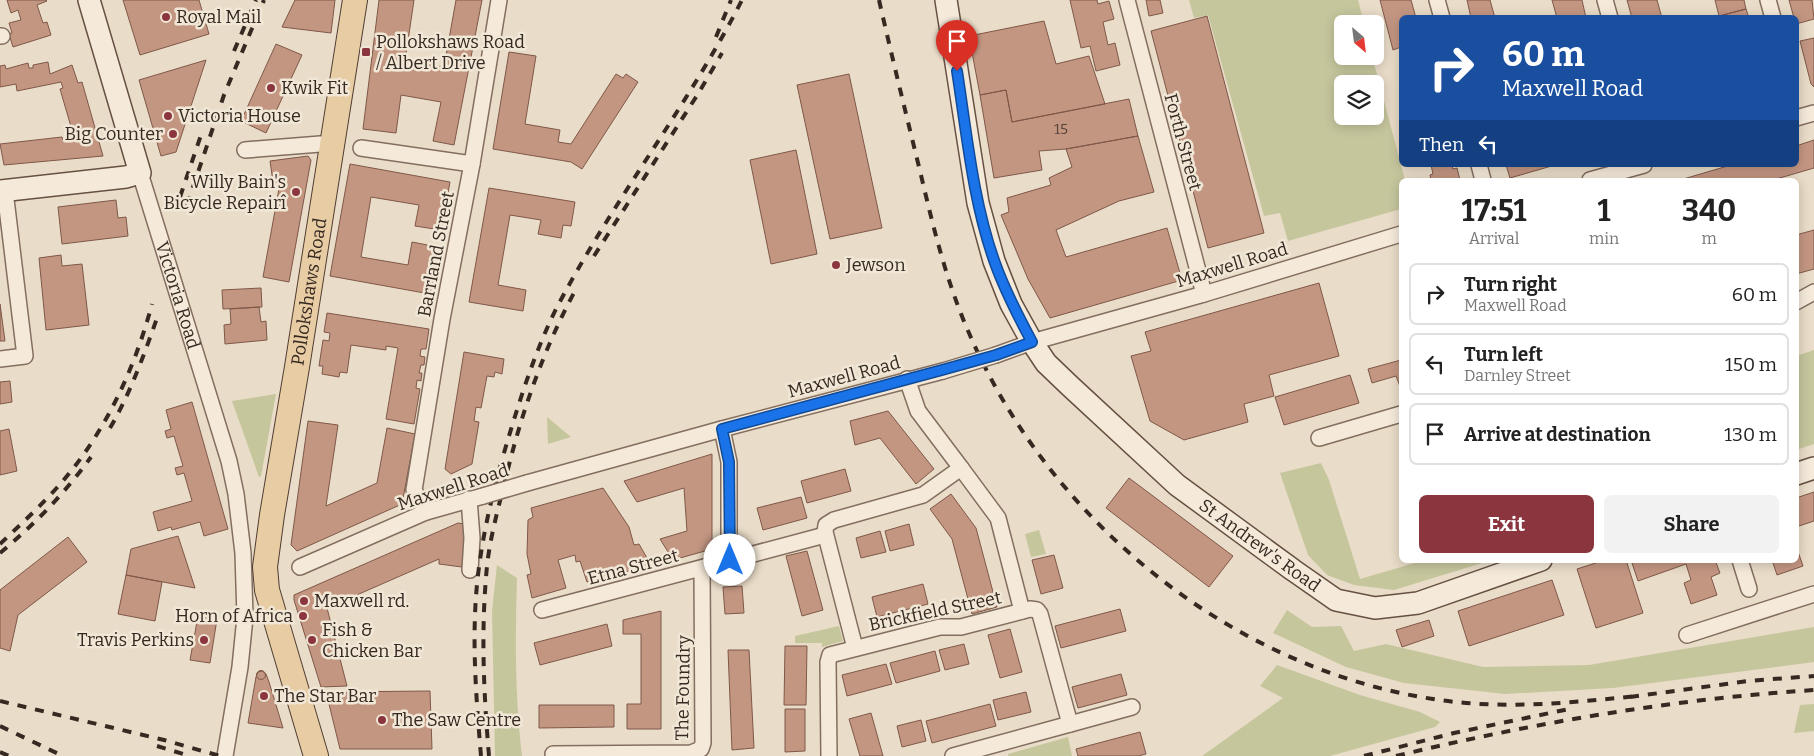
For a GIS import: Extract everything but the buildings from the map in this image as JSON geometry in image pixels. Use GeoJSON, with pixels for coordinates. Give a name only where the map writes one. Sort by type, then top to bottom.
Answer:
{"type":"FeatureCollection","features":[{"type":"Feature","properties":{"kind":"main road","name":"Pollokshaws Road"},"geometry":{"type":"LineString","coordinates":[[316,756],[266,582],[265,567],[355,0]]}},
{"type":"Feature","properties":{"kind":"street","name":"Victoria Road"},"geometry":{"type":"LineString","coordinates":[[89,0],[229,461],[236,494],[243,553],[244,617],[242,652],[225,756]]}},
{"type":"Feature","properties":{"kind":"street","name":"Barrland Street"},"geometry":{"type":"LineString","coordinates":[[426,512],[414,490],[442,319],[472,164],[499,0]]}},
{"type":"Feature","properties":{"kind":"street","name":"St Andrew's Road"},"geometry":{"type":"LineString","coordinates":[[946,0],[978,202],[994,261],[1011,304],[1046,363],[1177,485],[1336,600],[1375,608],[1418,603],[1532,563]]}},
{"type":"Feature","properties":{"kind":"street","name":"Forth Street"},"geometry":{"type":"LineString","coordinates":[[1127,0],[1204,294]]}},
{"type":"Feature","properties":{"kind":"street"},"geometry":{"type":"LineString","coordinates":[[1437,0],[1441,15]]}},
{"type":"Feature","properties":{"kind":"street"},"geometry":{"type":"LineString","coordinates":[[1605,0],[1609,15]]}},
{"type":"Feature","properties":{"kind":"street"},"geometry":{"type":"LineString","coordinates":[[1768,0],[1772,15]]}},
{"type":"Feature","properties":{"kind":"street"},"geometry":{"type":"LineString","coordinates":[[1799,116],[1814,113]]}},
{"type":"Feature","properties":{"kind":"street"},"geometry":{"type":"LineString","coordinates":[[245,150],[333,142]]}},
{"type":"Feature","properties":{"kind":"street"},"geometry":{"type":"LineString","coordinates":[[361,148],[472,164]]}},
{"type":"Feature","properties":{"kind":"street"},"geometry":{"type":"LineString","coordinates":[[1597,178],[1637,167]]}},
{"type":"Feature","properties":{"kind":"street"},"geometry":{"type":"LineString","coordinates":[[0,359],[25,356],[2,191],[126,177],[140,173]]}},
{"type":"Feature","properties":{"kind":"street","name":"Maxwell Road"},"geometry":{"type":"LineString","coordinates":[[300,567],[426,512],[996,355],[1032,342],[1204,294],[1399,235]]}},
{"type":"Feature","properties":{"kind":"street"},"geometry":{"type":"LineString","coordinates":[[1799,300],[1814,292]]}},
{"type":"Feature","properties":{"kind":"street"},"geometry":{"type":"LineString","coordinates":[[907,379],[918,411],[998,518],[1022,611],[1034,609],[1040,614],[1070,724]]}},
{"type":"Feature","properties":{"kind":"street"},"geometry":{"type":"LineString","coordinates":[[1319,438],[1399,415]]}},
{"type":"Feature","properties":{"kind":"street"},"geometry":{"type":"LineString","coordinates":[[722,429],[729,462],[730,560]]}},
{"type":"Feature","properties":{"kind":"street"},"geometry":{"type":"LineString","coordinates":[[855,648],[825,527],[830,521],[923,495],[961,468]]}},
{"type":"Feature","properties":{"kind":"street"},"geometry":{"type":"LineString","coordinates":[[1799,473],[1814,468]]}},
{"type":"Feature","properties":{"kind":"street"},"geometry":{"type":"LineString","coordinates":[[470,570],[476,497]]}},
{"type":"Feature","properties":{"kind":"street","name":"Etna Street"},"geometry":{"type":"LineString","coordinates":[[542,610],[826,535]]}},
{"type":"Feature","properties":{"kind":"street"},"geometry":{"type":"LineString","coordinates":[[1741,563],[1749,589]]}},
{"type":"Feature","properties":{"kind":"street","name":"The Foundry"},"geometry":{"type":"LineString","coordinates":[[553,754],[691,753],[697,752],[702,748],[702,568]]}},
{"type":"Feature","properties":{"kind":"street"},"geometry":{"type":"LineString","coordinates":[[1687,635],[1814,594]]}},
{"type":"Feature","properties":{"kind":"street","name":"Brickfield Street"},"geometry":{"type":"LineString","coordinates":[[829,756],[828,658],[833,653],[940,627],[961,627],[1022,611]]}},
{"type":"Feature","properties":{"kind":"street"},"geometry":{"type":"LineString","coordinates":[[952,756],[1132,707]]}},
{"type":"Feature","properties":{"kind":"green space"},"geometry":{"type":"Polygon","coordinates":[[[1189,0],[1358,0],[1362,15],[1334,15],[1334,65],[1374,65],[1377,75],[1334,75],[1334,125],[1384,125],[1384,101],[1399,157],[1399,167],[1402,167],[1404,178],[1399,178],[1399,210],[1288,241],[1280,213],[1264,216],[1208,15],[1194,18],[1189,0]]]}},
{"type":"Feature","properties":{"kind":"green space"},"geometry":{"type":"Polygon","coordinates":[[[1814,350],[1814,444],[1799,449],[1799,355],[1814,350]]]}},
{"type":"Feature","properties":{"kind":"green space"},"geometry":{"type":"Polygon","coordinates":[[[276,394],[261,476],[259,477],[232,401],[276,394]]]}},
{"type":"Feature","properties":{"kind":"green space"},"geometry":{"type":"Polygon","coordinates":[[[547,417],[571,437],[548,444],[547,417]]]}},
{"type":"Feature","properties":{"kind":"green space"},"geometry":{"type":"Polygon","coordinates":[[[1321,463],[1329,480],[1360,579],[1415,563],[1482,563],[1394,590],[1354,585],[1327,575],[1308,555],[1280,473],[1321,463]]]}},
{"type":"Feature","properties":{"kind":"green space"},"geometry":{"type":"Polygon","coordinates":[[[1039,530],[1046,554],[1031,557],[1025,534],[1039,530]]]}},
{"type":"Feature","properties":{"kind":"green space"},"geometry":{"type":"Polygon","coordinates":[[[497,565],[517,578],[516,667],[522,756],[495,756],[492,611],[497,565]]]}},
{"type":"Feature","properties":{"kind":"green space"},"geometry":{"type":"Polygon","coordinates":[[[1287,610],[1312,627],[1341,626],[1354,651],[1386,644],[1483,667],[1589,665],[1814,627],[1814,662],[1613,688],[1505,694],[1404,683],[1346,667],[1273,633],[1287,610]]]}},
{"type":"Feature","properties":{"kind":"green space"},"geometry":{"type":"Polygon","coordinates":[[[839,626],[843,641],[822,647],[822,643],[795,643],[795,636],[839,626]]]}},
{"type":"Feature","properties":{"kind":"green space"},"geometry":{"type":"Polygon","coordinates":[[[1277,665],[1360,695],[1420,712],[1440,722],[1435,727],[1330,756],[1202,756],[1283,698],[1260,686],[1277,665]]]}},
{"type":"Feature","properties":{"kind":"green space"},"geometry":{"type":"Polygon","coordinates":[[[1814,704],[1814,731],[1794,733],[1800,705],[1814,704]]]}},
{"type":"Feature","properties":{"kind":"green space"},"geometry":{"type":"Polygon","coordinates":[[[1068,737],[1072,756],[1008,756],[1008,754],[1068,737]]]}},
{"type":"Feature","properties":{"kind":"railway"},"geometry":{"type":"LineString","coordinates":[[234,51],[256,0]]}},
{"type":"Feature","properties":{"kind":"railway"},"geometry":{"type":"LineString","coordinates":[[187,205],[224,95],[264,0]]}},
{"type":"Feature","properties":{"kind":"railway"},"geometry":{"type":"LineString","coordinates":[[716,37],[731,0]]}},
{"type":"Feature","properties":{"kind":"railway"},"geometry":{"type":"LineString","coordinates":[[481,756],[475,643],[478,575],[487,518],[496,481],[526,382],[548,325],[577,271],[697,79],[742,0]]}},
{"type":"Feature","properties":{"kind":"railway"},"geometry":{"type":"LineString","coordinates":[[879,0],[935,233],[953,293],[969,333],[1004,401],[1047,465],[1097,523],[1155,574],[1218,619],[1286,655],[1358,682],[1433,699],[1484,704],[1560,703],[1637,696]]}},
{"type":"Feature","properties":{"kind":"railway"},"geometry":{"type":"LineString","coordinates":[[594,256],[698,94],[722,53]]}},
{"type":"Feature","properties":{"kind":"railway"},"geometry":{"type":"LineString","coordinates":[[180,197],[201,135]]}},
{"type":"Feature","properties":{"kind":"railway"},"geometry":{"type":"LineString","coordinates":[[489,756],[483,645],[484,600],[491,541],[511,456],[534,383],[553,335],[576,289]]}},
{"type":"Feature","properties":{"kind":"railway"},"geometry":{"type":"LineString","coordinates":[[0,544],[55,490],[92,442],[128,375],[152,304]]}},
{"type":"Feature","properties":{"kind":"railway"},"geometry":{"type":"LineString","coordinates":[[110,428],[142,360],[157,318]]}},
{"type":"Feature","properties":{"kind":"railway"},"geometry":{"type":"LineString","coordinates":[[0,553],[48,508],[91,457]]}},
{"type":"Feature","properties":{"kind":"railway"},"geometry":{"type":"LineString","coordinates":[[1630,697],[1748,681],[1814,676]]}},
{"type":"Feature","properties":{"kind":"railway"},"geometry":{"type":"LineString","coordinates":[[1396,756],[1499,733],[1604,714],[1708,699],[1814,690]]}},
{"type":"Feature","properties":{"kind":"railway"},"geometry":{"type":"LineString","coordinates":[[0,701],[164,740],[220,756]]}},
{"type":"Feature","properties":{"kind":"railway"},"geometry":{"type":"LineString","coordinates":[[1364,756],[1454,733],[1574,708]]}},
{"type":"Feature","properties":{"kind":"railway"},"geometry":{"type":"LineString","coordinates":[[0,726],[63,756]]}},
{"type":"Feature","properties":{"kind":"railway"},"geometry":{"type":"LineString","coordinates":[[157,746],[190,756]]}},
{"type":"Feature","properties":{"kind":"railway"},"geometry":{"type":"LineString","coordinates":[[0,752],[9,756]]}},
{"type":"Feature","properties":{"kind":"place","name":"Royal Mail"},"geometry":{"type":"Point","coordinates":[166,17]}},
{"type":"Feature","properties":{"kind":"place","name":"Pollokshaws Road / Albert Drive"},"geometry":{"type":"Point","coordinates":[366,52]}},
{"type":"Feature","properties":{"kind":"place","name":"Kwik Fit"},"geometry":{"type":"Point","coordinates":[271,88]}},
{"type":"Feature","properties":{"kind":"place","name":"Victoria House"},"geometry":{"type":"Point","coordinates":[168,116]}},
{"type":"Feature","properties":{"kind":"place","name":"Big Counter"},"geometry":{"type":"Point","coordinates":[173,134]}},
{"type":"Feature","properties":{"kind":"place","name":"Willy Bain's Bicycle Repairî"},"geometry":{"type":"Point","coordinates":[296,192]}},
{"type":"Feature","properties":{"kind":"place","name":"Jewson"},"geometry":{"type":"Point","coordinates":[836,265]}},
{"type":"Feature","properties":{"kind":"place","name":"Maxwell rd."},"geometry":{"type":"Point","coordinates":[304,601]}},
{"type":"Feature","properties":{"kind":"place","name":"Horn of Africa"},"geometry":{"type":"Point","coordinates":[303,616]}},
{"type":"Feature","properties":{"kind":"place","name":"Travis Perkins"},"geometry":{"type":"Point","coordinates":[204,640]}},
{"type":"Feature","properties":{"kind":"place","name":"Fish & Chicken Bar"},"geometry":{"type":"Point","coordinates":[312,640]}},
{"type":"Feature","properties":{"kind":"place","name":"The Star Bar"},"geometry":{"type":"Point","coordinates":[264,696]}},
{"type":"Feature","properties":{"kind":"place","name":"The Saw Centre"},"geometry":{"type":"Point","coordinates":[382,720]}},
{"type":"Feature","properties":{"kind":"route"},"geometry":{"type":"LineString","coordinates":[[730,560],[729,462],[722,429],[996,355],[1032,342],[1011,304],[994,261],[978,202],[957,71]]}}]}
